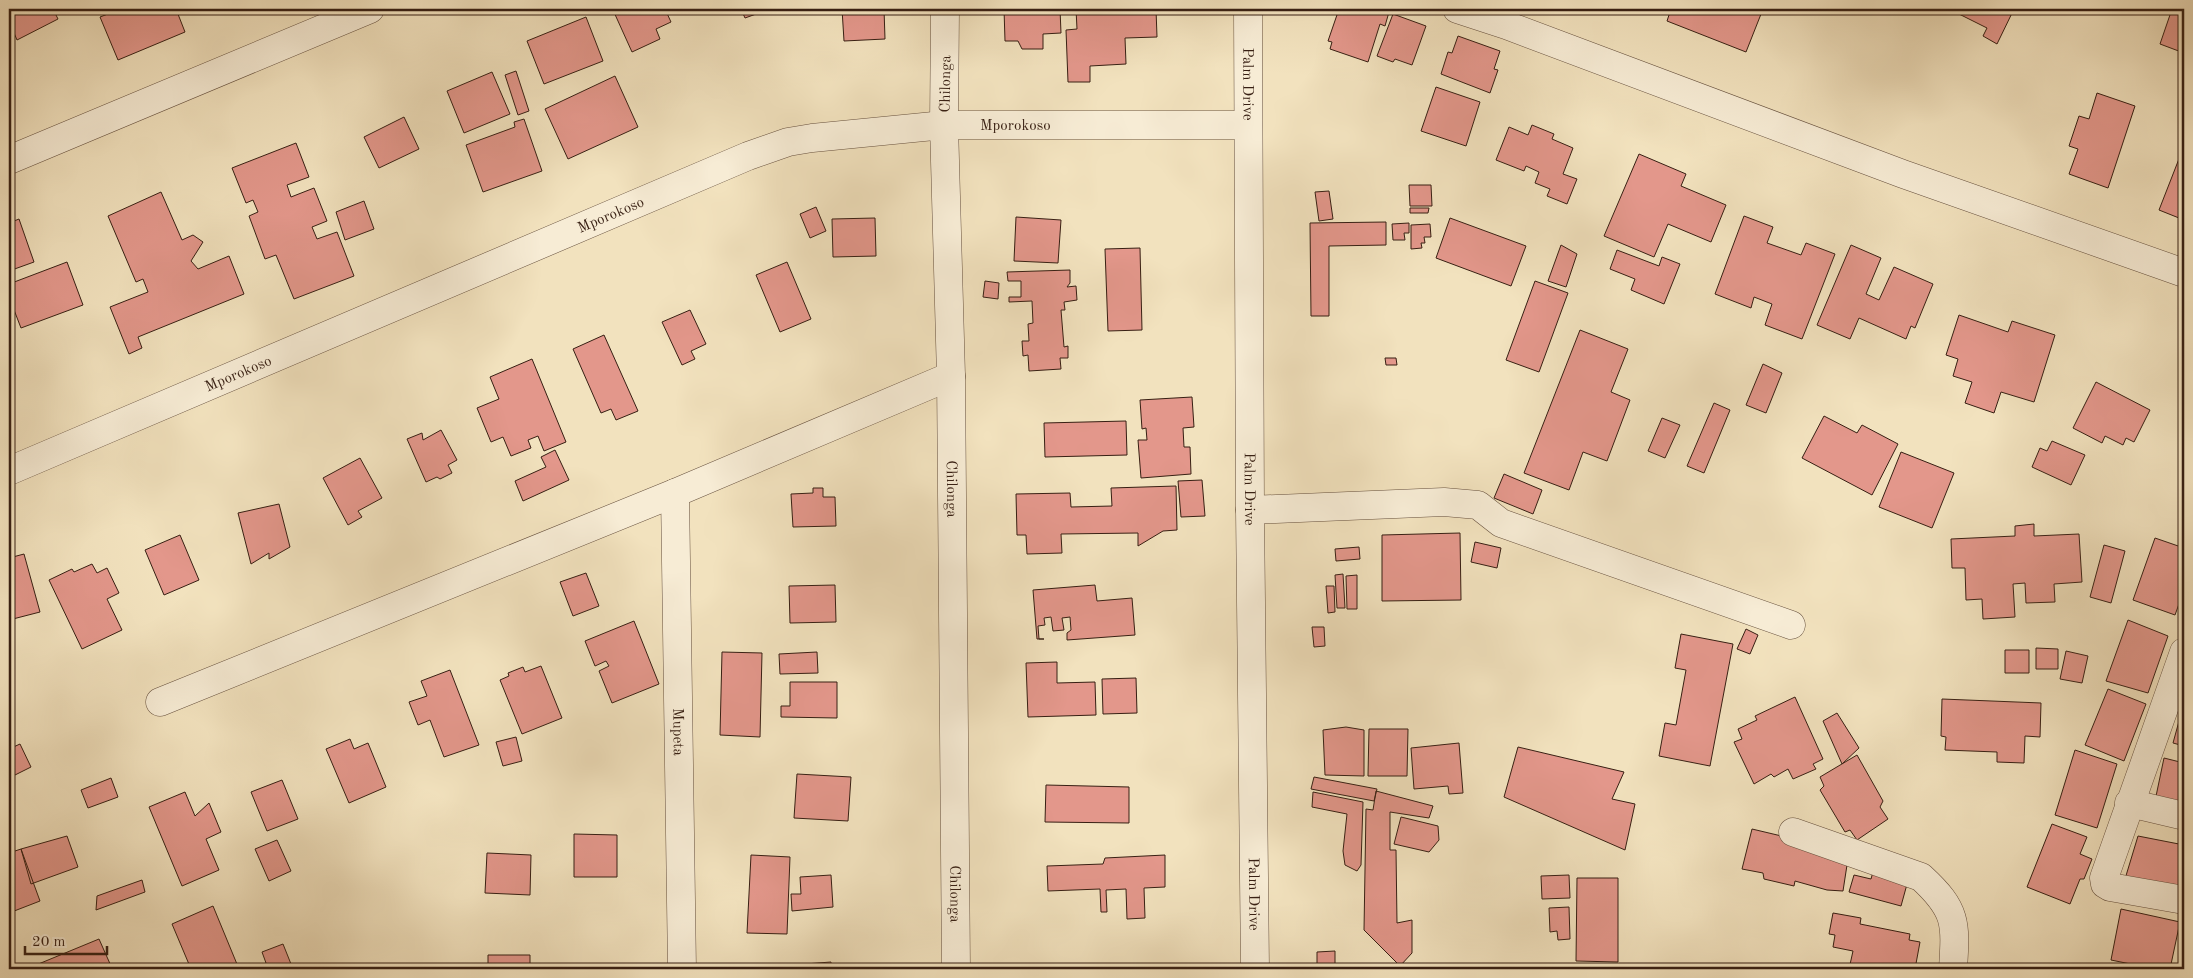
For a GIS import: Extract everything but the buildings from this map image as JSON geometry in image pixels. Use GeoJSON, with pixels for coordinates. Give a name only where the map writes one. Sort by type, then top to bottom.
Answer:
{"type":"FeatureCollection","features":[{"type":"Feature","properties":{"kind":"street"},"geometry":{"type":"LineString","coordinates":[[9,160],[370,9]]}},
{"type":"Feature","properties":{"kind":"street","name":"Chilonga"},"geometry":{"type":"LineString","coordinates":[[946,9],[944,125],[951,376],[956,969]]}},
{"type":"Feature","properties":{"kind":"street","name":"Palm Drive"},"geometry":{"type":"LineString","coordinates":[[1248,9],[1250,510],[1255,969]]}},
{"type":"Feature","properties":{"kind":"street"},"geometry":{"type":"LineString","coordinates":[[1457,9],[1515,28],[1903,174],[2184,273]]}},
{"type":"Feature","properties":{"kind":"street","name":"Mporokoso"},"geometry":{"type":"LineString","coordinates":[[9,471],[766,149],[812,138],[944,125],[1248,126]]}},
{"type":"Feature","properties":{"kind":"street"},"geometry":{"type":"LineString","coordinates":[[160,702],[675,493],[951,376]]}},
{"type":"Feature","properties":{"kind":"street","name":"Mupeta"},"geometry":{"type":"LineString","coordinates":[[675,493],[682,969]]}},
{"type":"Feature","properties":{"kind":"street"},"geometry":{"type":"LineString","coordinates":[[1250,510],[1444,502],[1478,505],[1501,523],[1791,625]]}},
{"type":"Feature","properties":{"kind":"street"},"geometry":{"type":"LineString","coordinates":[[2184,652],[2104,878],[2105,884],[2110,887],[2184,900]]}},
{"type":"Feature","properties":{"kind":"street"},"geometry":{"type":"LineString","coordinates":[[2129,803],[2184,816]]}},
{"type":"Feature","properties":{"kind":"street"},"geometry":{"type":"LineString","coordinates":[[1792,832],[1921,877],[1938,892],[1951,913],[1956,927],[1953,969]]}}]}
